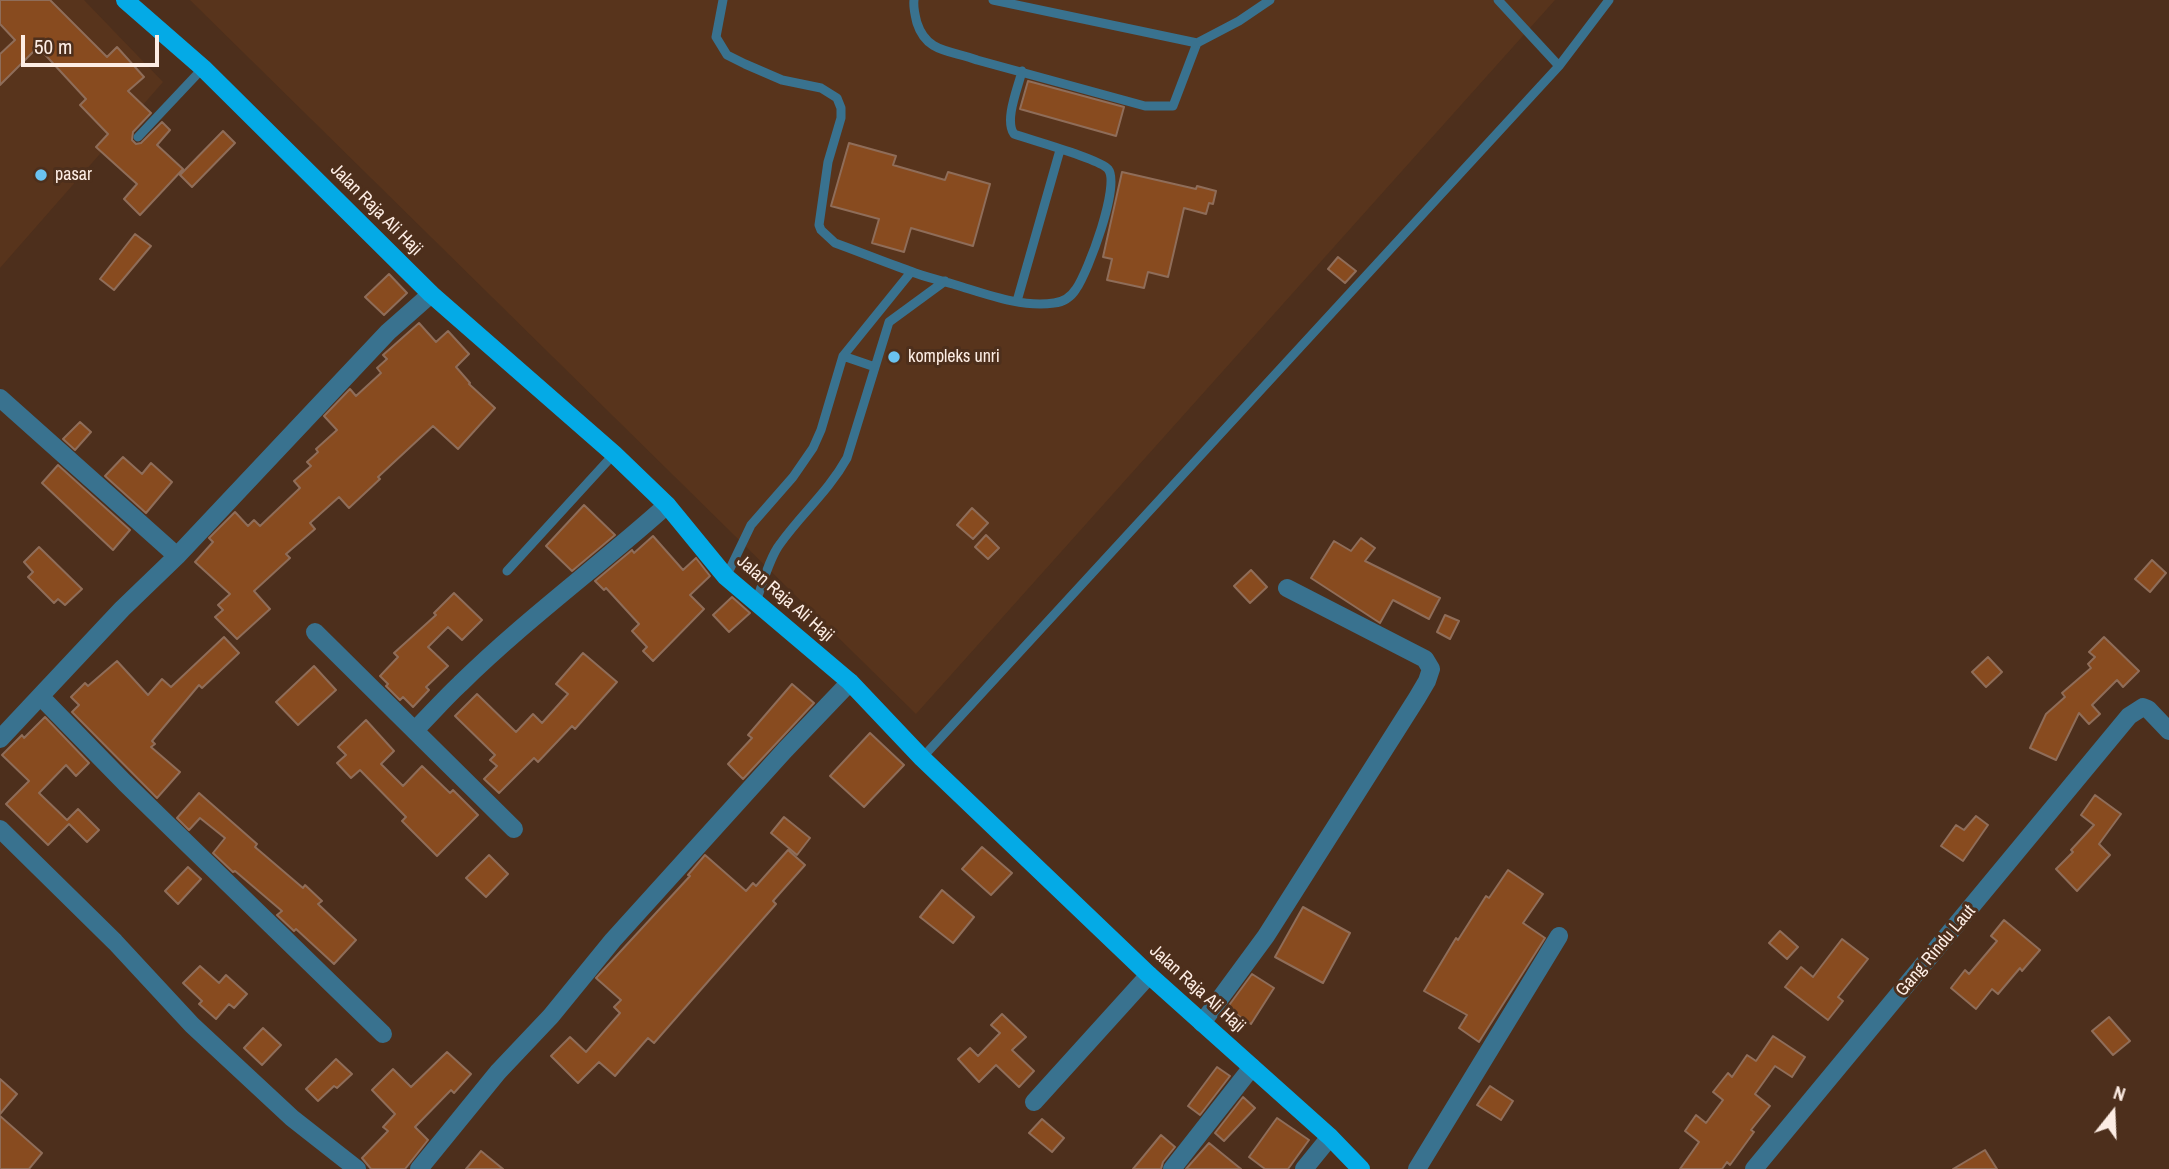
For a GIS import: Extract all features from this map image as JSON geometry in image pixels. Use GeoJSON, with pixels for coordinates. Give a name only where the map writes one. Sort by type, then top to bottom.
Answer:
{"type":"FeatureCollection","features":[{"type":"Feature","properties":{"kind":"main road","name":"Jalan Raja Ali Haji"},"geometry":{"type":"LineString","coordinates":[[125,0],[202,68],[431,294],[614,454],[667,505],[726,577],[850,682],[922,758],[1149,975],[1330,1137],[1361,1169]]}},
{"type":"Feature","properties":{"kind":"street"},"geometry":{"type":"LineString","coordinates":[[0,739],[388,332],[431,294]]}},
{"type":"Feature","properties":{"kind":"street"},"geometry":{"type":"LineString","coordinates":[[0,398],[177,556]]}},
{"type":"Feature","properties":{"kind":"street"},"geometry":{"type":"LineString","coordinates":[[415,730],[459,684],[527,623],[616,551],[667,505]]}},
{"type":"Feature","properties":{"kind":"street"},"geometry":{"type":"LineString","coordinates":[[1202,1023],[1303,880],[1417,698],[1432,669],[1425,660],[1287,588]]}},
{"type":"Feature","properties":{"kind":"street"},"geometry":{"type":"LineString","coordinates":[[315,632],[514,829]]}},
{"type":"Feature","properties":{"kind":"street"},"geometry":{"type":"LineString","coordinates":[[419,1169],[498,1072],[551,1016],[613,940],[850,682]]}},
{"type":"Feature","properties":{"kind":"street"},"geometry":{"type":"LineString","coordinates":[[41,697],[125,783],[383,1034]]}},
{"type":"Feature","properties":{"kind":"street","name":"Gang Rindu Laut"},"geometry":{"type":"LineString","coordinates":[[1754,1169],[2129,716],[2143,708],[2154,714],[2169,731]]}},
{"type":"Feature","properties":{"kind":"street"},"geometry":{"type":"LineString","coordinates":[[0,829],[115,942],[192,1025],[292,1118],[357,1169]]}},
{"type":"Feature","properties":{"kind":"street"},"geometry":{"type":"LineString","coordinates":[[1417,1169],[1559,936]]}},
{"type":"Feature","properties":{"kind":"street"},"geometry":{"type":"LineString","coordinates":[[1034,1101],[1149,975]]}},
{"type":"Feature","properties":{"kind":"street"},"geometry":{"type":"LineString","coordinates":[[1172,1169],[1252,1067]]}},
{"type":"Feature","properties":{"kind":"street"},"geometry":{"type":"LineString","coordinates":[[1304,1169],[1330,1137]]}},
{"type":"Feature","properties":{"kind":"lane"},"geometry":{"type":"LineString","coordinates":[[723,0],[716,37],[727,55],[782,79],[821,88],[837,98],[841,118],[828,162],[819,217],[821,230],[835,243],[911,272],[1017,301],[1058,303],[1069,298],[1086,270],[1105,216],[1113,178],[1110,171],[1095,160],[1011,131],[1010,117],[1022,71]]}},
{"type":"Feature","properties":{"kind":"lane"},"geometry":{"type":"LineString","coordinates":[[914,0],[918,26],[928,43],[944,51],[963,54],[1145,106],[1173,106],[1197,43]]}},
{"type":"Feature","properties":{"kind":"lane"},"geometry":{"type":"LineString","coordinates":[[993,0],[1197,43],[1239,21],[1270,0]]}},
{"type":"Feature","properties":{"kind":"lane"},"geometry":{"type":"LineString","coordinates":[[1497,0],[1559,66]]}},
{"type":"Feature","properties":{"kind":"lane"},"geometry":{"type":"LineString","coordinates":[[922,758],[1559,66],[1609,0]]}},
{"type":"Feature","properties":{"kind":"lane"},"geometry":{"type":"LineString","coordinates":[[138,137],[202,68]]}},
{"type":"Feature","properties":{"kind":"lane"},"geometry":{"type":"LineString","coordinates":[[1017,301],[1060,150]]}},
{"type":"Feature","properties":{"kind":"lane"},"geometry":{"type":"LineString","coordinates":[[726,577],[751,525],[793,478],[813,448],[843,356],[911,272]]}},
{"type":"Feature","properties":{"kind":"lane"},"geometry":{"type":"LineString","coordinates":[[755,604],[778,545],[821,497],[847,458],[889,322],[945,281]]}},
{"type":"Feature","properties":{"kind":"lane"},"geometry":{"type":"LineString","coordinates":[[843,356],[875,366]]}},
{"type":"Feature","properties":{"kind":"lane"},"geometry":{"type":"LineString","coordinates":[[507,571],[614,454]]}},
{"type":"Feature","properties":{"kind":"shaded area","name":"pasar"},"geometry":{"type":"Polygon","coordinates":[[[0,0],[84,0],[163,82],[0,268],[0,0]]]}},
{"type":"Feature","properties":{"kind":"shaded area","name":"kompleks unri"},"geometry":{"type":"Polygon","coordinates":[[[190,0],[1555,0],[916,714],[190,0]]]}},
{"type":"Feature","properties":{"kind":"building"},"geometry":{"type":"Polygon","coordinates":[[[0,0],[50,0],[107,57],[117,47],[144,77],[128,91],[151,113],[133,132],[132,140],[136,144],[141,143],[162,122],[170,130],[157,145],[183,169],[140,215],[124,199],[137,184],[96,147],[108,134],[80,105],[86,99],[38,47],[0,85],[0,54],[15,40],[0,24],[0,0]]]}},
{"type":"Feature","properties":{"kind":"building"},"geometry":{"type":"Polygon","coordinates":[[[1028,81],[1124,107],[1116,136],[1020,109],[1028,81]]]}},
{"type":"Feature","properties":{"kind":"building"},"geometry":{"type":"Polygon","coordinates":[[[223,131],[235,143],[192,187],[180,175],[223,131]]]}},
{"type":"Feature","properties":{"kind":"building"},"geometry":{"type":"Polygon","coordinates":[[[849,143],[896,156],[893,165],[945,180],[948,172],[990,184],[973,246],[911,228],[904,252],[872,243],[879,219],[831,206],[849,143]]]}},
{"type":"Feature","properties":{"kind":"building"},"geometry":{"type":"Polygon","coordinates":[[[1122,172],[1216,191],[1213,204],[1209,203],[1206,214],[1184,208],[1168,277],[1148,272],[1144,288],[1107,280],[1112,259],[1103,257],[1122,172]]]}},
{"type":"Feature","properties":{"kind":"building"},"geometry":{"type":"Polygon","coordinates":[[[135,234],[151,246],[114,290],[100,279],[135,234]]]}},
{"type":"Feature","properties":{"kind":"building"},"geometry":{"type":"Polygon","coordinates":[[[1338,257],[1356,271],[1345,283],[1328,269],[1338,257]]]}},
{"type":"Feature","properties":{"kind":"building"},"geometry":{"type":"Polygon","coordinates":[[[389,274],[407,293],[384,315],[365,297],[389,274]]]}},
{"type":"Feature","properties":{"kind":"building"},"geometry":{"type":"Polygon","coordinates":[[[419,323],[436,342],[448,331],[469,354],[456,367],[469,384],[495,408],[458,449],[433,426],[349,508],[339,497],[310,523],[315,529],[286,554],[290,558],[254,591],[270,609],[237,639],[215,617],[223,610],[218,605],[230,594],[195,562],[213,542],[209,538],[235,512],[248,526],[254,520],[260,526],[300,488],[294,481],[311,466],[307,462],[318,452],[316,449],[337,430],[324,416],[350,389],[356,396],[381,373],[377,368],[387,359],[383,355],[419,323]]]}},
{"type":"Feature","properties":{"kind":"building"},"geometry":{"type":"Polygon","coordinates":[[[80,422],[91,432],[75,450],[63,439],[80,422]]]}},
{"type":"Feature","properties":{"kind":"building"},"geometry":{"type":"Polygon","coordinates":[[[123,457],[142,474],[151,463],[172,482],[146,513],[105,476],[123,457]]]}},
{"type":"Feature","properties":{"kind":"building"},"geometry":{"type":"Polygon","coordinates":[[[58,465],[130,530],[113,550],[42,483],[58,465]]]}},
{"type":"Feature","properties":{"kind":"building"},"geometry":{"type":"Polygon","coordinates":[[[584,505],[615,535],[572,571],[546,546],[584,505]]]}},
{"type":"Feature","properties":{"kind":"building"},"geometry":{"type":"Polygon","coordinates":[[[972,508],[988,523],[973,539],[957,525],[972,508]]]}},
{"type":"Feature","properties":{"kind":"building"},"geometry":{"type":"Polygon","coordinates":[[[986,535],[999,548],[988,559],[975,547],[986,535]]]}},
{"type":"Feature","properties":{"kind":"building"},"geometry":{"type":"Polygon","coordinates":[[[653,536],[683,570],[696,558],[710,576],[690,595],[704,609],[653,661],[643,651],[647,647],[632,631],[639,624],[606,588],[604,590],[595,581],[653,536]]]}},
{"type":"Feature","properties":{"kind":"building"},"geometry":{"type":"Polygon","coordinates":[[[1361,538],[1375,548],[1365,561],[1440,598],[1429,619],[1393,600],[1380,623],[1311,578],[1334,541],[1351,551],[1361,538]]]}},
{"type":"Feature","properties":{"kind":"building"},"geometry":{"type":"Polygon","coordinates":[[[39,547],[82,589],[65,605],[58,599],[54,603],[28,577],[33,572],[24,562],[39,547]]]}},
{"type":"Feature","properties":{"kind":"building"},"geometry":{"type":"Polygon","coordinates":[[[2152,560],[2166,573],[2150,592],[2135,579],[2152,560]]]}},
{"type":"Feature","properties":{"kind":"building"},"geometry":{"type":"Polygon","coordinates":[[[1251,570],[1267,587],[1250,603],[1234,586],[1251,570]]]}},
{"type":"Feature","properties":{"kind":"building"},"geometry":{"type":"Polygon","coordinates":[[[454,593],[482,620],[462,640],[448,627],[428,647],[448,666],[426,687],[429,690],[413,707],[403,697],[400,700],[380,676],[398,657],[394,653],[436,615],[434,613],[454,593]]]}},
{"type":"Feature","properties":{"kind":"building"},"geometry":{"type":"Polygon","coordinates":[[[732,597],[750,613],[729,632],[713,615],[732,597]]]}},
{"type":"Feature","properties":{"kind":"building"},"geometry":{"type":"Polygon","coordinates":[[[1445,615],[1459,621],[1450,639],[1437,632],[1445,615]]]}},
{"type":"Feature","properties":{"kind":"building"},"geometry":{"type":"Polygon","coordinates":[[[224,637],[239,653],[202,688],[199,685],[152,741],[155,744],[151,747],[180,772],[157,798],[72,712],[79,705],[71,697],[85,683],[88,686],[117,661],[148,695],[162,679],[171,687],[224,637]]]}},
{"type":"Feature","properties":{"kind":"building"},"geometry":{"type":"Polygon","coordinates":[[[2104,637],[2139,671],[2123,687],[2117,680],[2092,705],[2100,714],[2089,724],[2079,713],[2056,760],[2030,748],[2046,714],[2065,697],[2062,693],[2091,668],[2088,664],[2095,657],[2089,652],[2104,637]]]}},
{"type":"Feature","properties":{"kind":"building"},"geometry":{"type":"Polygon","coordinates":[[[583,653],[617,682],[575,729],[572,726],[538,762],[534,758],[499,793],[484,779],[497,766],[490,760],[495,755],[455,716],[477,694],[516,732],[533,714],[542,723],[568,694],[556,684],[583,653]]]}},
{"type":"Feature","properties":{"kind":"building"},"geometry":{"type":"Polygon","coordinates":[[[1988,657],[2002,672],[1986,687],[1972,672],[1988,657]]]}},
{"type":"Feature","properties":{"kind":"building"},"geometry":{"type":"Polygon","coordinates":[[[314,666],[336,690],[298,725],[276,702],[314,666]]]}},
{"type":"Feature","properties":{"kind":"building"},"geometry":{"type":"Polygon","coordinates":[[[792,684],[814,703],[743,779],[728,764],[752,738],[748,735],[792,684]]]}},
{"type":"Feature","properties":{"kind":"building"},"geometry":{"type":"Polygon","coordinates":[[[45,717],[89,763],[76,776],[66,765],[39,793],[67,820],[78,809],[99,830],[87,842],[69,824],[48,845],[6,804],[29,781],[2,755],[45,717]]]}},
{"type":"Feature","properties":{"kind":"building"},"geometry":{"type":"Polygon","coordinates":[[[366,720],[394,751],[381,764],[403,786],[422,766],[450,793],[453,790],[478,815],[437,856],[402,821],[406,817],[360,770],[351,778],[337,763],[346,755],[338,747],[366,720]]]}},
{"type":"Feature","properties":{"kind":"building"},"geometry":{"type":"Polygon","coordinates":[[[870,733],[904,765],[864,807],[830,776],[870,733]]]}},
{"type":"Feature","properties":{"kind":"building"},"geometry":{"type":"Polygon","coordinates":[[[199,793],[257,844],[255,847],[303,888],[305,885],[322,901],[318,904],[356,940],[334,964],[277,915],[282,911],[213,853],[225,838],[200,818],[189,830],[177,818],[199,793]]]}},
{"type":"Feature","properties":{"kind":"building"},"geometry":{"type":"Polygon","coordinates":[[[2095,795],[2121,814],[2099,844],[2110,855],[2077,891],[2056,869],[2094,825],[2081,815],[2095,795]]]}},
{"type":"Feature","properties":{"kind":"building"},"geometry":{"type":"Polygon","coordinates":[[[1976,816],[1988,825],[1963,861],[1941,846],[1956,825],[1964,830],[1976,816]]]}},
{"type":"Feature","properties":{"kind":"building"},"geometry":{"type":"Polygon","coordinates":[[[784,817],[810,838],[797,855],[771,833],[784,817]]]}},
{"type":"Feature","properties":{"kind":"building"},"geometry":{"type":"Polygon","coordinates":[[[982,847],[1012,873],[991,895],[962,869],[982,847]]]}},
{"type":"Feature","properties":{"kind":"building"},"geometry":{"type":"Polygon","coordinates":[[[788,850],[805,865],[773,901],[776,904],[654,1043],[648,1038],[615,1076],[599,1062],[578,1083],[551,1056],[570,1037],[586,1052],[620,1013],[614,1007],[621,1000],[596,978],[690,876],[688,875],[705,855],[746,891],[753,883],[756,886],[788,850]]]}},
{"type":"Feature","properties":{"kind":"building"},"geometry":{"type":"Polygon","coordinates":[[[489,855],[508,874],[486,897],[466,878],[489,855]]]}},
{"type":"Feature","properties":{"kind":"building"},"geometry":{"type":"Polygon","coordinates":[[[188,867],[201,879],[178,904],[165,891],[188,867]]]}},
{"type":"Feature","properties":{"kind":"building"},"geometry":{"type":"Polygon","coordinates":[[[1508,870],[1543,894],[1523,923],[1545,938],[1479,1042],[1459,1028],[1467,1015],[1424,991],[1456,938],[1458,940],[1486,896],[1489,898],[1508,870]]]}},
{"type":"Feature","properties":{"kind":"building"},"geometry":{"type":"Polygon","coordinates":[[[942,890],[974,917],[953,943],[920,917],[942,890]]]}},
{"type":"Feature","properties":{"kind":"building"},"geometry":{"type":"Polygon","coordinates":[[[1303,907],[1350,933],[1323,983],[1275,957],[1303,907]]]}},
{"type":"Feature","properties":{"kind":"building"},"geometry":{"type":"Polygon","coordinates":[[[2004,920],[2040,950],[1998,994],[1992,989],[1976,1009],[1951,988],[1965,970],[1969,974],[1997,941],[1991,936],[2004,920]]]}},
{"type":"Feature","properties":{"kind":"building"},"geometry":{"type":"Polygon","coordinates":[[[1780,931],[1798,947],[1787,959],[1769,943],[1780,931]]]}},
{"type":"Feature","properties":{"kind":"building"},"geometry":{"type":"Polygon","coordinates":[[[1842,939],[1868,959],[1838,997],[1843,1001],[1828,1020],[1785,987],[1801,967],[1813,977],[1842,939]]]}},
{"type":"Feature","properties":{"kind":"building"},"geometry":{"type":"Polygon","coordinates":[[[200,966],[219,983],[226,975],[247,994],[234,1008],[229,1004],[216,1019],[199,1004],[202,1001],[183,983],[200,966]]]}},
{"type":"Feature","properties":{"kind":"building"},"geometry":{"type":"Polygon","coordinates":[[[1252,974],[1274,988],[1251,1024],[1227,1008],[1252,974]]]}},
{"type":"Feature","properties":{"kind":"building"},"geometry":{"type":"Polygon","coordinates":[[[1002,1014],[1026,1037],[1012,1050],[1034,1071],[1019,1087],[996,1065],[979,1082],[958,1059],[970,1048],[978,1056],[1000,1033],[991,1025],[1002,1014]]]}},
{"type":"Feature","properties":{"kind":"building"},"geometry":{"type":"Polygon","coordinates":[[[2109,1017],[2130,1041],[2113,1055],[2092,1031],[2109,1017]]]}},
{"type":"Feature","properties":{"kind":"building"},"geometry":{"type":"Polygon","coordinates":[[[263,1028],[281,1045],[262,1065],[244,1048],[263,1028]]]}},
{"type":"Feature","properties":{"kind":"building"},"geometry":{"type":"Polygon","coordinates":[[[1773,1036],[1805,1057],[1792,1077],[1775,1066],[1755,1094],[1770,1106],[1751,1130],[1754,1132],[1730,1165],[1727,1162],[1722,1169],[1680,1169],[1699,1142],[1685,1131],[1696,1115],[1706,1123],[1723,1100],[1713,1092],[1728,1073],[1732,1077],[1747,1055],[1756,1061],[1773,1036]]]}},
{"type":"Feature","properties":{"kind":"building"},"geometry":{"type":"Polygon","coordinates":[[[447,1052],[471,1074],[454,1093],[451,1090],[415,1127],[428,1140],[405,1169],[371,1169],[362,1158],[388,1131],[383,1127],[395,1114],[372,1090],[393,1069],[411,1087],[447,1052]]]}},
{"type":"Feature","properties":{"kind":"building"},"geometry":{"type":"Polygon","coordinates":[[[336,1059],[352,1074],[318,1101],[306,1089],[336,1059]]]}},
{"type":"Feature","properties":{"kind":"building"},"geometry":{"type":"Polygon","coordinates":[[[1217,1067],[1230,1076],[1200,1115],[1188,1106],[1217,1067]]]}},
{"type":"Feature","properties":{"kind":"building"},"geometry":{"type":"Polygon","coordinates":[[[0,1079],[17,1094],[0,1114],[0,1079]]]}},
{"type":"Feature","properties":{"kind":"building"},"geometry":{"type":"Polygon","coordinates":[[[1490,1086],[1513,1101],[1501,1120],[1477,1105],[1490,1086]]]}},
{"type":"Feature","properties":{"kind":"building"},"geometry":{"type":"Polygon","coordinates":[[[1243,1097],[1255,1108],[1224,1141],[1215,1133],[1243,1097]]]}},
{"type":"Feature","properties":{"kind":"building"},"geometry":{"type":"Polygon","coordinates":[[[0,1116],[42,1153],[29,1169],[0,1169],[0,1116]]]}},
{"type":"Feature","properties":{"kind":"building"},"geometry":{"type":"Polygon","coordinates":[[[1277,1118],[1309,1140],[1288,1169],[1265,1169],[1249,1157],[1277,1118]]]}},
{"type":"Feature","properties":{"kind":"building"},"geometry":{"type":"Polygon","coordinates":[[[1042,1119],[1064,1138],[1052,1152],[1029,1133],[1042,1119]]]}},
{"type":"Feature","properties":{"kind":"building"},"geometry":{"type":"Polygon","coordinates":[[[1161,1135],[1175,1147],[1161,1169],[1133,1169],[1161,1135]]]}},
{"type":"Feature","properties":{"kind":"building"},"geometry":{"type":"Polygon","coordinates":[[[1209,1143],[1241,1169],[1186,1169],[1209,1143]]]}},
{"type":"Feature","properties":{"kind":"building"},"geometry":{"type":"Polygon","coordinates":[[[1985,1150],[1997,1169],[1953,1169],[1985,1150]]]}},
{"type":"Feature","properties":{"kind":"building"},"geometry":{"type":"Polygon","coordinates":[[[481,1151],[503,1169],[466,1169],[481,1151]]]}},
{"type":"Feature","properties":{"kind":"place","name":"pasar"},"geometry":{"type":"Point","coordinates":[41,175]}},
{"type":"Feature","properties":{"kind":"place","name":"kompleks unri"},"geometry":{"type":"Point","coordinates":[894,357]}}]}
